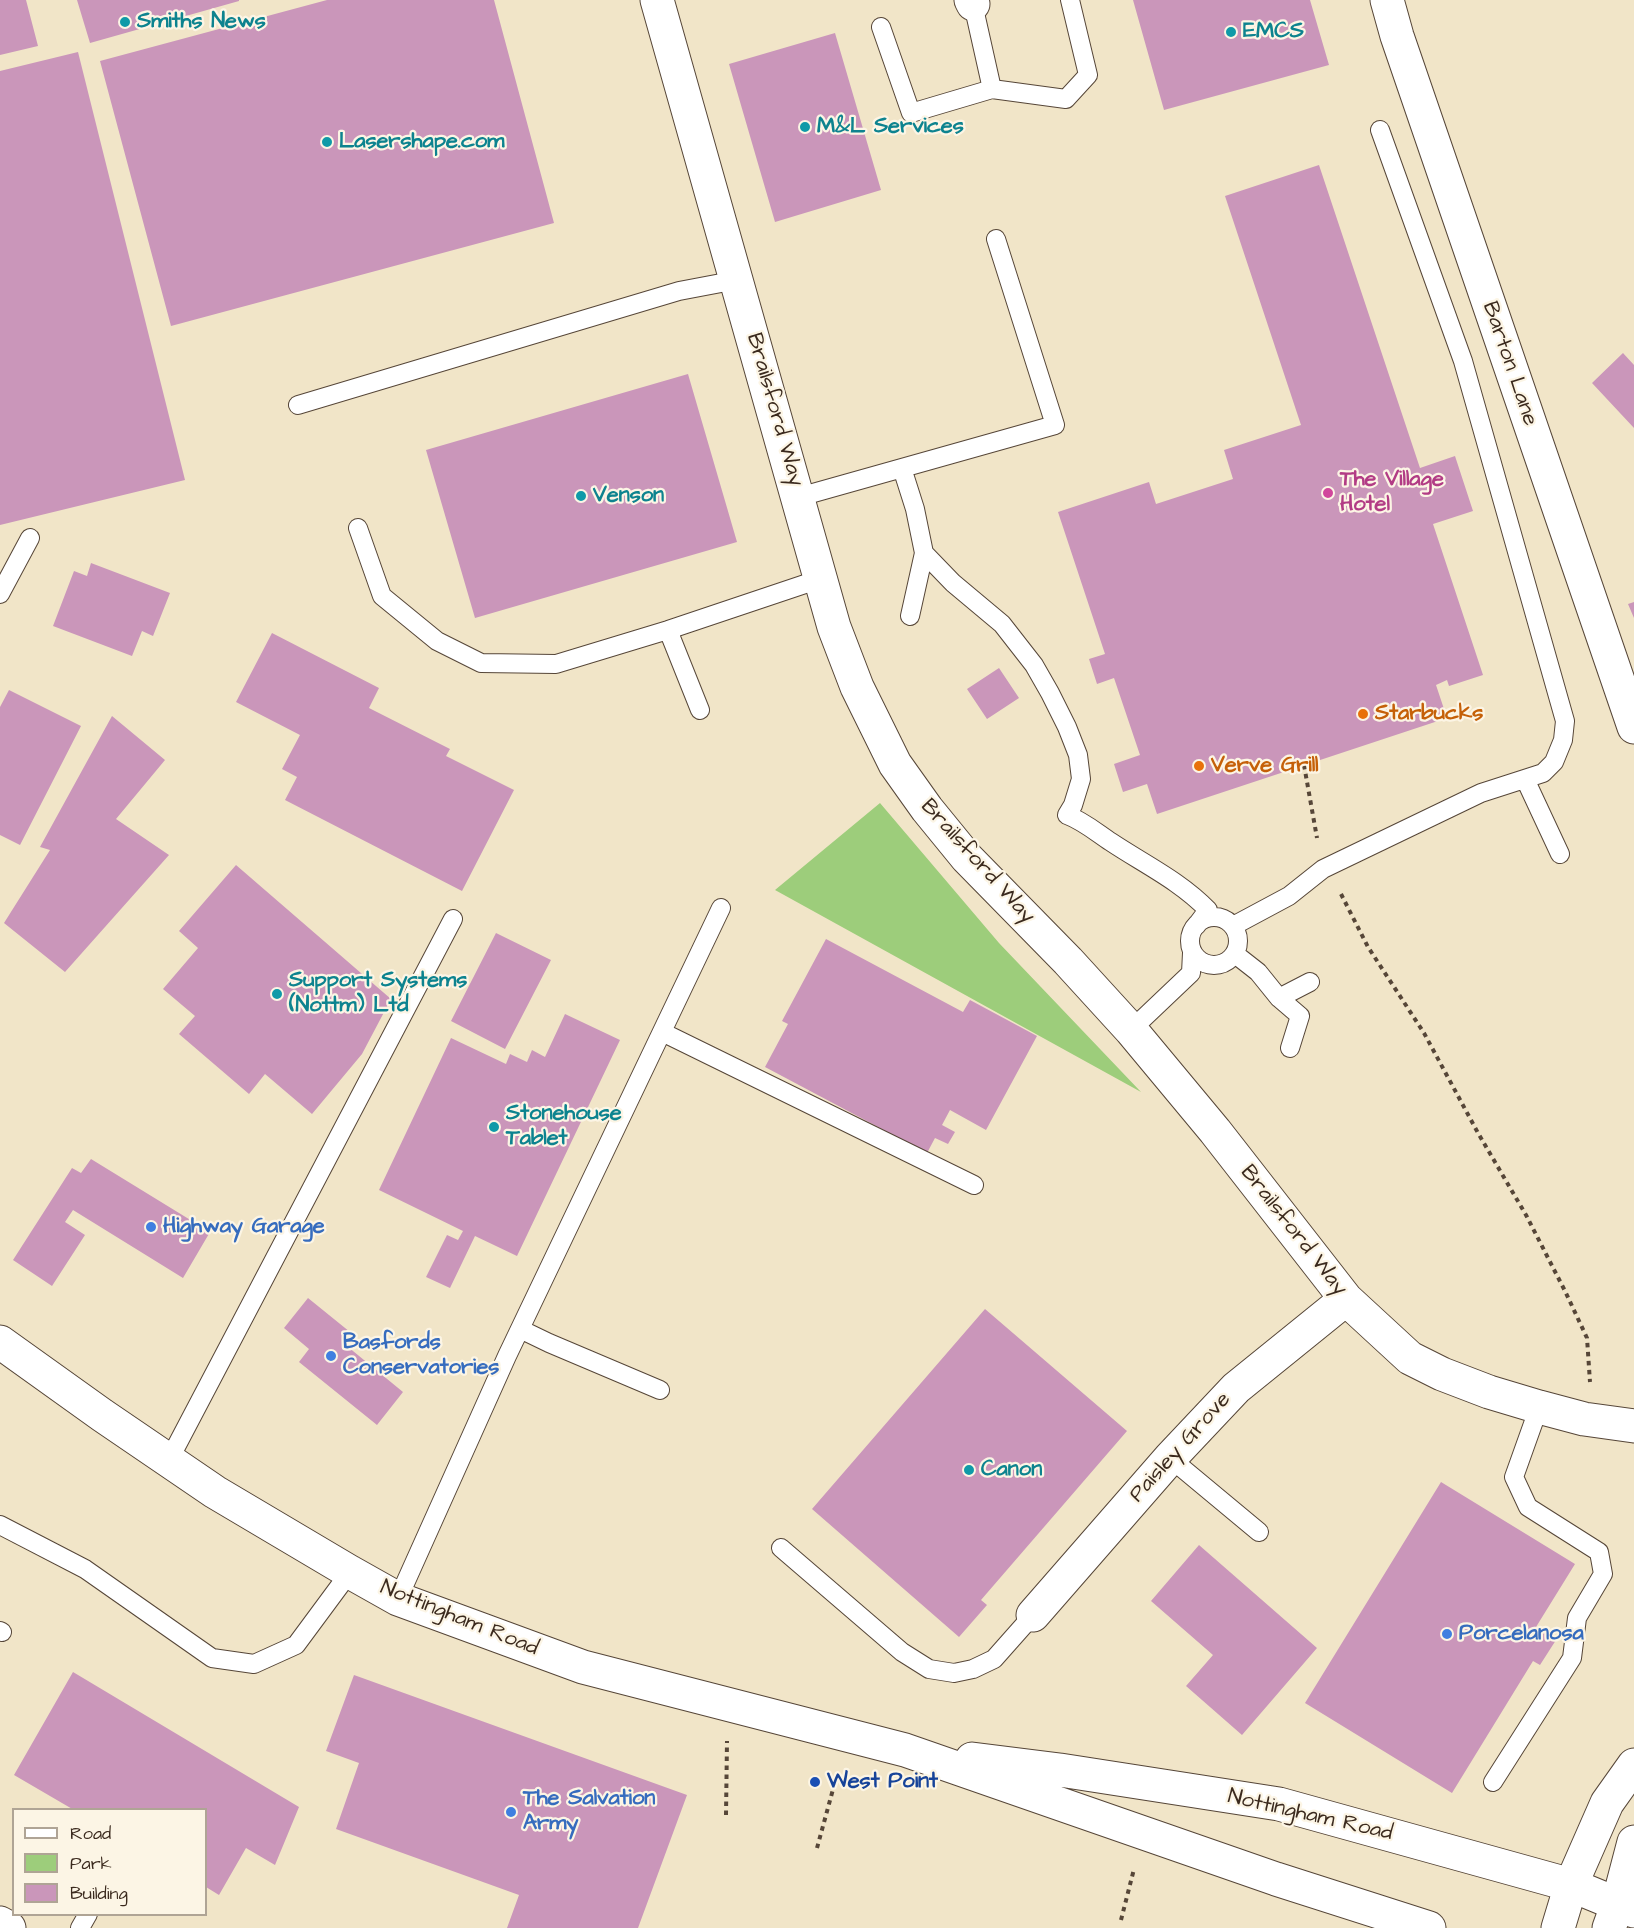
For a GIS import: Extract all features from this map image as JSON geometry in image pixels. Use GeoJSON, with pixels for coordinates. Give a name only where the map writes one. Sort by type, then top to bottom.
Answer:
{"type":"FeatureCollection","features":[{"type":"Feature","properties":{"kind":"street","name":"Brailsford Way"},"geometry":{"type":"LineString","coordinates":[[659,0],[834,627],[857,687],[894,764],[967,858],[1068,961],[1131,1030],[1215,1131],[1346,1299],[1410,1358],[1442,1374],[1489,1392],[1584,1419],[1634,1426]]}},
{"type":"Feature","properties":{"kind":"street","name":"Barton Lane"},"geometry":{"type":"LineString","coordinates":[[1387,0],[1401,47],[1634,727]]}},
{"type":"Feature","properties":{"kind":"street","name":"Paisley Grove"},"geometry":{"type":"LineString","coordinates":[[1033,1615],[1170,1458],[1236,1388],[1346,1299]]}},
{"type":"Feature","properties":{"kind":"street","name":"Nottingham Road"},"geometry":{"type":"LineString","coordinates":[[0,1342],[215,1492],[398,1599],[583,1667],[905,1750],[1429,1928]]}},
{"type":"Feature","properties":{"kind":"street","name":"Nottingham Road"},"geometry":{"type":"LineString","coordinates":[[905,1750],[1060,1770],[1279,1804],[1571,1884],[1620,1914]]}},
{"type":"Feature","properties":{"kind":"street"},"geometry":{"type":"LineString","coordinates":[[1558,1928],[1571,1884],[1607,1803],[1634,1765]]}},
{"type":"Feature","properties":{"kind":"street"},"geometry":{"type":"LineString","coordinates":[[1620,1914],[1634,1842]]}},
{"type":"Feature","properties":{"kind":"street"},"geometry":{"type":"LineString","coordinates":[[0,1923],[9,1928]]}},
{"type":"Feature","properties":{"kind":"lane"},"geometry":{"type":"LineString","coordinates":[[881,27],[911,113],[992,89],[1066,99],[1088,75],[1070,0]]}},
{"type":"Feature","properties":{"kind":"lane"},"geometry":{"type":"LineString","coordinates":[[972,2],[992,89]]}},
{"type":"Feature","properties":{"kind":"lane"},"geometry":{"type":"LineString","coordinates":[[1233,926],[1289,896],[1323,869],[1481,793],[1543,772],[1554,762],[1563,740],[1565,721],[1464,361],[1380,130]]}},
{"type":"Feature","properties":{"kind":"lane"},"geometry":{"type":"LineString","coordinates":[[799,497],[1055,425],[996,239]]}},
{"type":"Feature","properties":{"kind":"lane"},"geometry":{"type":"LineString","coordinates":[[298,405],[679,291],[737,280]]}},
{"type":"Feature","properties":{"kind":"lane"},"geometry":{"type":"LineString","coordinates":[[902,468],[915,509],[924,553],[910,616]]}},
{"type":"Feature","properties":{"kind":"lane"},"geometry":{"type":"LineString","coordinates":[[358,528],[382,596],[437,641],[481,663],[556,664],[668,630],[820,579]]}},
{"type":"Feature","properties":{"kind":"lane"},"geometry":{"type":"LineString","coordinates":[[0,594],[30,538]]}},
{"type":"Feature","properties":{"kind":"lane"},"geometry":{"type":"LineString","coordinates":[[924,553],[953,583],[1002,624],[1034,665],[1050,693],[1078,755],[1081,779],[1073,806],[1067,815],[1082,821],[1109,841],[1191,892],[1208,910],[1192,931],[1191,973],[1131,1030]]}},
{"type":"Feature","properties":{"kind":"lane"},"geometry":{"type":"LineString","coordinates":[[668,630],[699,710]]}},
{"type":"Feature","properties":{"kind":"lane"},"geometry":{"type":"LineString","coordinates":[[1525,779],[1560,855]]}},
{"type":"Feature","properties":{"kind":"lane"},"geometry":{"type":"LineString","coordinates":[[398,1599],[520,1329],[721,908]]}},
{"type":"Feature","properties":{"kind":"lane"},"geometry":{"type":"LineString","coordinates":[[1192,953],[1200,961],[1212,965],[1226,963],[1235,954],[1238,939],[1233,926],[1216,916],[1202,920],[1196,926]]}},
{"type":"Feature","properties":{"kind":"lane"},"geometry":{"type":"LineString","coordinates":[[169,1460],[453,919]]}},
{"type":"Feature","properties":{"kind":"lane"},"geometry":{"type":"LineString","coordinates":[[1235,954],[1258,972],[1279,998],[1300,1016],[1290,1048]]}},
{"type":"Feature","properties":{"kind":"lane"},"geometry":{"type":"LineString","coordinates":[[1279,998],[1310,982]]}},
{"type":"Feature","properties":{"kind":"lane"},"geometry":{"type":"LineString","coordinates":[[662,1032],[974,1185]]}},
{"type":"Feature","properties":{"kind":"lane"},"geometry":{"type":"LineString","coordinates":[[520,1329],[660,1390]]}},
{"type":"Feature","properties":{"kind":"lane"},"geometry":{"type":"LineString","coordinates":[[1493,1782],[1572,1658],[1577,1618],[1603,1574],[1599,1551],[1528,1507],[1514,1477],[1539,1407]]}},
{"type":"Feature","properties":{"kind":"lane"},"geometry":{"type":"LineString","coordinates":[[1170,1458],[1259,1532]]}},
{"type":"Feature","properties":{"kind":"lane"},"geometry":{"type":"LineString","coordinates":[[0,1525],[85,1569],[212,1658],[254,1664],[296,1645],[350,1572]]}},
{"type":"Feature","properties":{"kind":"lane"},"geometry":{"type":"LineString","coordinates":[[781,1548],[902,1652],[929,1669],[954,1673],[973,1669],[994,1659],[1033,1615]]}},
{"type":"Feature","properties":{"kind":"path"},"geometry":{"type":"LineString","coordinates":[[1304,765],[1323,869],[1342,895],[1368,947],[1424,1033],[1526,1215],[1587,1338],[1591,1378],[1584,1419]]}},
{"type":"Feature","properties":{"kind":"path"},"geometry":{"type":"LineString","coordinates":[[726,1815],[728,1704]]}},
{"type":"Feature","properties":{"kind":"path"},"geometry":{"type":"LineString","coordinates":[[817,1848],[848,1736]]}},
{"type":"Feature","properties":{"kind":"path"},"geometry":{"type":"LineString","coordinates":[[1121,1920],[1144,1833]]}},
{"type":"Feature","properties":{"kind":"green space"},"geometry":{"type":"Polygon","coordinates":[[[880,803],[999,943],[1141,1092],[775,890],[880,803]]]}},
{"type":"Feature","properties":{"kind":"building"},"geometry":{"type":"Polygon","coordinates":[[[0,0],[26,0],[38,46],[0,55],[0,0]]]}},
{"type":"Feature","properties":{"kind":"building","name":"Smiths News"},"geometry":{"type":"Polygon","coordinates":[[[77,0],[239,0],[239,1],[90,43],[77,0]]]}},
{"type":"Feature","properties":{"kind":"building","name":"Lasershape.com"},"geometry":{"type":"Polygon","coordinates":[[[327,0],[494,0],[554,223],[171,326],[100,61],[327,0]]]}},
{"type":"Feature","properties":{"kind":"building","name":"EMCS"},"geometry":{"type":"Polygon","coordinates":[[[1133,0],[1310,0],[1329,65],[1164,110],[1133,0]]]}},
{"type":"Feature","properties":{"kind":"building","name":"M&L Services"},"geometry":{"type":"Polygon","coordinates":[[[835,33],[881,190],[775,222],[729,64],[835,33]]]}},
{"type":"Feature","properties":{"kind":"building"},"geometry":{"type":"Polygon","coordinates":[[[78,52],[185,480],[0,525],[0,71],[78,52]]]}},
{"type":"Feature","properties":{"kind":"building","name":"The Village Hotel"},"geometry":{"type":"Polygon","coordinates":[[[1319,165],[1420,468],[1455,456],[1473,511],[1433,524],[1483,675],[1449,686],[1447,680],[1436,685],[1447,718],[1157,814],[1147,784],[1123,792],[1114,764],[1140,755],[1114,678],[1097,684],[1089,659],[1105,654],[1058,512],[1149,482],[1156,504],[1233,479],[1224,450],[1301,425],[1225,196],[1319,165]]]}},
{"type":"Feature","properties":{"kind":"building"},"geometry":{"type":"Polygon","coordinates":[[[1623,353],[1634,365],[1634,428],[1592,383],[1623,353]]]}},
{"type":"Feature","properties":{"kind":"building","name":"Venson"},"geometry":{"type":"Polygon","coordinates":[[[688,374],[737,542],[475,618],[426,450],[688,374]]]}},
{"type":"Feature","properties":{"kind":"building"},"geometry":{"type":"Polygon","coordinates":[[[91,563],[170,593],[153,636],[142,631],[132,656],[53,626],[74,571],[87,576],[91,563]]]}},
{"type":"Feature","properties":{"kind":"building"},"geometry":{"type":"Polygon","coordinates":[[[1634,602],[1634,618],[1628,604],[1634,602]]]}},
{"type":"Feature","properties":{"kind":"building"},"geometry":{"type":"Polygon","coordinates":[[[272,633],[379,688],[369,708],[450,749],[446,756],[514,790],[462,891],[285,800],[297,777],[282,769],[300,735],[236,702],[272,633]]]}},
{"type":"Feature","properties":{"kind":"building"},"geometry":{"type":"Polygon","coordinates":[[[999,668],[1019,698],[987,719],[967,689],[999,668]]]}},
{"type":"Feature","properties":{"kind":"building"},"geometry":{"type":"Polygon","coordinates":[[[9,690],[81,726],[20,845],[0,835],[0,707],[9,690]]]}},
{"type":"Feature","properties":{"kind":"building"},"geometry":{"type":"Polygon","coordinates":[[[112,716],[165,760],[116,819],[169,855],[65,972],[4,923],[50,850],[40,847],[112,716]]]}},
{"type":"Feature","properties":{"kind":"building","name":"Support Systems (Nottm) Ltd"},"geometry":{"type":"Polygon","coordinates":[[[236,865],[391,999],[362,1054],[312,1114],[265,1074],[249,1094],[179,1034],[195,1016],[163,989],[198,948],[179,931],[236,865]]]}},
{"type":"Feature","properties":{"kind":"building"},"geometry":{"type":"Polygon","coordinates":[[[496,933],[551,960],[505,1049],[451,1021],[496,933]]]}},
{"type":"Feature","properties":{"kind":"building"},"geometry":{"type":"Polygon","coordinates":[[[826,939],[963,1012],[970,1000],[1037,1036],[986,1130],[950,1110],[942,1125],[955,1132],[948,1144],[935,1138],[927,1153],[765,1067],[788,1024],[782,1021],[826,939]]]}},
{"type":"Feature","properties":{"kind":"building","name":"Stonehouse Tablet"},"geometry":{"type":"Polygon","coordinates":[[[565,1014],[620,1040],[517,1256],[475,1236],[450,1288],[426,1277],[447,1235],[458,1240],[463,1231],[379,1190],[451,1038],[506,1064],[510,1054],[527,1062],[532,1050],[545,1057],[565,1014]]]}},
{"type":"Feature","properties":{"kind":"building","name":"Highway Garage"},"geometry":{"type":"Polygon","coordinates":[[[91,1159],[210,1232],[183,1278],[73,1210],[65,1222],[85,1235],[52,1286],[13,1260],[72,1168],[81,1173],[91,1159]]]}},
{"type":"Feature","properties":{"kind":"building","name":"Basfords Conservatories"},"geometry":{"type":"Polygon","coordinates":[[[308,1298],[350,1332],[342,1342],[403,1392],[377,1425],[299,1362],[309,1349],[284,1328],[308,1298]]]}},
{"type":"Feature","properties":{"kind":"building","name":"Canon"},"geometry":{"type":"Polygon","coordinates":[[[985,1309],[1127,1431],[981,1600],[987,1605],[959,1637],[812,1509],[985,1309]]]}},
{"type":"Feature","properties":{"kind":"building","name":"Porcelanosa"},"geometry":{"type":"Polygon","coordinates":[[[1441,1482],[1575,1564],[1536,1627],[1556,1640],[1540,1665],[1533,1661],[1452,1793],[1305,1703],[1441,1482]]]}},
{"type":"Feature","properties":{"kind":"building"},"geometry":{"type":"Polygon","coordinates":[[[1199,1545],[1317,1648],[1242,1735],[1186,1686],[1213,1655],[1151,1601],[1199,1545]]]}},
{"type":"Feature","properties":{"kind":"building"},"geometry":{"type":"Polygon","coordinates":[[[73,1672],[299,1807],[275,1865],[246,1848],[219,1895],[207,1888],[207,1808],[71,1808],[14,1775],[73,1672]]]}},
{"type":"Feature","properties":{"kind":"building","name":"The Salvation Army"},"geometry":{"type":"Polygon","coordinates":[[[354,1675],[687,1795],[638,1928],[507,1928],[519,1895],[336,1829],[359,1763],[326,1751],[354,1675]]]}},
{"type":"Feature","properties":{"kind":"place","name":"Smiths News"},"geometry":{"type":"Point","coordinates":[125,22]}},
{"type":"Feature","properties":{"kind":"place","name":"EMCS"},"geometry":{"type":"Point","coordinates":[1231,32]}},
{"type":"Feature","properties":{"kind":"place","name":"M&L Services"},"geometry":{"type":"Point","coordinates":[805,127]}},
{"type":"Feature","properties":{"kind":"place","name":"Lasershape.com"},"geometry":{"type":"Point","coordinates":[327,142]}},
{"type":"Feature","properties":{"kind":"place","name":"The Village Hotel"},"geometry":{"type":"Point","coordinates":[1328,493]}},
{"type":"Feature","properties":{"kind":"place","name":"Venson"},"geometry":{"type":"Point","coordinates":[581,496]}},
{"type":"Feature","properties":{"kind":"place","name":"Starbucks"},"geometry":{"type":"Point","coordinates":[1363,714]}},
{"type":"Feature","properties":{"kind":"place","name":"Verve Grill"},"geometry":{"type":"Point","coordinates":[1199,766]}},
{"type":"Feature","properties":{"kind":"place","name":"Support Systems (Nottm) Ltd"},"geometry":{"type":"Point","coordinates":[277,994]}},
{"type":"Feature","properties":{"kind":"place","name":"Stonehouse Tablet"},"geometry":{"type":"Point","coordinates":[494,1127]}},
{"type":"Feature","properties":{"kind":"place","name":"Highway Garage"},"geometry":{"type":"Point","coordinates":[151,1227]}},
{"type":"Feature","properties":{"kind":"place","name":"Basfords Conservatories"},"geometry":{"type":"Point","coordinates":[331,1356]}},
{"type":"Feature","properties":{"kind":"place","name":"Canon"},"geometry":{"type":"Point","coordinates":[969,1470]}},
{"type":"Feature","properties":{"kind":"place","name":"Porcelanosa"},"geometry":{"type":"Point","coordinates":[1447,1634]}},
{"type":"Feature","properties":{"kind":"place","name":"West Point"},"geometry":{"type":"Point","coordinates":[815,1782]}},
{"type":"Feature","properties":{"kind":"place","name":"The Salvation Army"},"geometry":{"type":"Point","coordinates":[511,1812]}}]}
